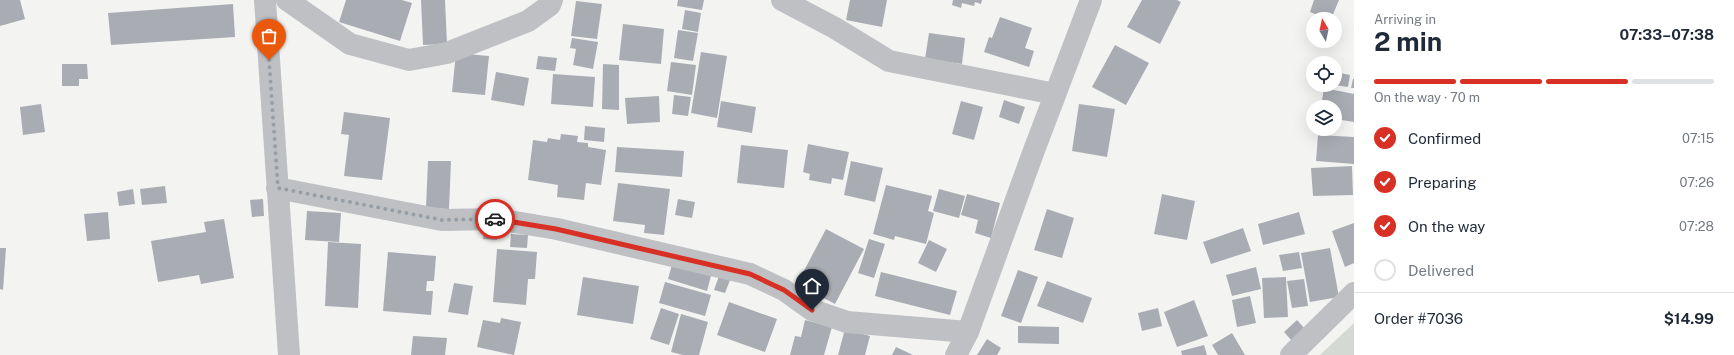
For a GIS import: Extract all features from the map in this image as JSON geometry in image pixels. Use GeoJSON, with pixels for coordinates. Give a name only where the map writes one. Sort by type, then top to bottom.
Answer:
{"type":"FeatureCollection","features":[{"type":"Feature","properties":{"kind":"street"},"geometry":{"type":"LineString","coordinates":[[265,0],[289,355]]}},
{"type":"Feature","properties":{"kind":"street"},"geometry":{"type":"LineString","coordinates":[[287,0],[350,44],[409,60],[446,53],[528,21],[550,5],[552,0]]}},
{"type":"Feature","properties":{"kind":"street"},"geometry":{"type":"LineString","coordinates":[[782,0],[835,28],[889,62],[1055,94]]}},
{"type":"Feature","properties":{"kind":"street"},"geometry":{"type":"LineString","coordinates":[[956,355],[968,332],[1091,0]]}},
{"type":"Feature","properties":{"kind":"street"},"geometry":{"type":"LineString","coordinates":[[278,188],[442,220],[496,219],[556,229],[750,274],[784,290],[812,310],[847,322],[968,332]]}},
{"type":"Feature","properties":{"kind":"street"},"geometry":{"type":"LineString","coordinates":[[1292,355],[1354,294]]}},
{"type":"Feature","properties":{"kind":"shaded area"},"geometry":{"type":"Polygon","coordinates":[[[1354,323],[1354,355],[1320,355],[1354,323]]]}},
{"type":"Feature","properties":{"kind":"building"},"geometry":{"type":"Polygon","coordinates":[[[0,0],[20,0],[25,19],[0,26],[0,0]]]}},
{"type":"Feature","properties":{"kind":"building"},"geometry":{"type":"Polygon","coordinates":[[[346,0],[402,0],[412,3],[400,41],[339,22],[346,0]]]}},
{"type":"Feature","properties":{"kind":"building"},"geometry":{"type":"Polygon","coordinates":[[[421,0],[445,0],[447,44],[423,45],[421,0]]]}},
{"type":"Feature","properties":{"kind":"building"},"geometry":{"type":"Polygon","coordinates":[[[678,0],[704,0],[702,10],[677,6],[678,0]]]}},
{"type":"Feature","properties":{"kind":"building"},"geometry":{"type":"Polygon","coordinates":[[[850,0],[887,0],[882,27],[846,20],[850,0]]]}},
{"type":"Feature","properties":{"kind":"building"},"geometry":{"type":"Polygon","coordinates":[[[953,0],[982,0],[981,4],[975,2],[974,6],[962,3],[961,8],[952,5],[953,0]]]}},
{"type":"Feature","properties":{"kind":"building"},"geometry":{"type":"Polygon","coordinates":[[[1142,0],[1177,0],[1181,2],[1160,44],[1127,27],[1142,0]]]}},
{"type":"Feature","properties":{"kind":"building"},"geometry":{"type":"Polygon","coordinates":[[[1314,0],[1339,0],[1334,12],[1310,12],[1314,0]]]}},
{"type":"Feature","properties":{"kind":"building"},"geometry":{"type":"Polygon","coordinates":[[[576,1],[602,4],[597,39],[571,36],[576,1]]]}},
{"type":"Feature","properties":{"kind":"building"},"geometry":{"type":"Polygon","coordinates":[[[233,4],[235,37],[111,45],[108,13],[233,4]]]}},
{"type":"Feature","properties":{"kind":"building"},"geometry":{"type":"Polygon","coordinates":[[[685,10],[701,13],[698,32],[682,29],[685,10]]]}},
{"type":"Feature","properties":{"kind":"building"},"geometry":{"type":"Polygon","coordinates":[[[1000,17],[1032,28],[1025,48],[1034,51],[1029,67],[984,52],[989,37],[992,38],[1000,17]]]}},
{"type":"Feature","properties":{"kind":"building"},"geometry":{"type":"Polygon","coordinates":[[[623,24],[664,29],[661,64],[619,60],[623,24]]]}},
{"type":"Feature","properties":{"kind":"building"},"geometry":{"type":"Polygon","coordinates":[[[678,30],[698,33],[693,61],[674,58],[678,30]]]}},
{"type":"Feature","properties":{"kind":"building"},"geometry":{"type":"Polygon","coordinates":[[[929,33],[965,38],[962,64],[925,59],[929,33]]]}},
{"type":"Feature","properties":{"kind":"building"},"geometry":{"type":"Polygon","coordinates":[[[572,38],[598,42],[593,69],[573,65],[576,49],[570,48],[572,38]]]}},
{"type":"Feature","properties":{"kind":"building"},"geometry":{"type":"Polygon","coordinates":[[[1115,45],[1149,63],[1126,105],[1092,87],[1115,45]]]}},
{"type":"Feature","properties":{"kind":"building"},"geometry":{"type":"Polygon","coordinates":[[[701,52],[727,56],[717,118],[691,113],[701,52]]]}},
{"type":"Feature","properties":{"kind":"building"},"geometry":{"type":"Polygon","coordinates":[[[456,53],[489,56],[485,95],[452,92],[456,53]]]}},
{"type":"Feature","properties":{"kind":"building"},"geometry":{"type":"Polygon","coordinates":[[[538,56],[557,58],[555,71],[536,69],[538,56]]]}},
{"type":"Feature","properties":{"kind":"building"},"geometry":{"type":"Polygon","coordinates":[[[671,62],[696,65],[692,95],[667,91],[671,62]]]}},
{"type":"Feature","properties":{"kind":"building"},"geometry":{"type":"Polygon","coordinates":[[[62,64],[87,64],[88,79],[79,79],[79,86],[62,86],[62,64]]]}},
{"type":"Feature","properties":{"kind":"building"},"geometry":{"type":"Polygon","coordinates":[[[603,64],[619,65],[619,110],[602,109],[603,64]]]}},
{"type":"Feature","properties":{"kind":"building"},"geometry":{"type":"Polygon","coordinates":[[[496,72],[529,78],[524,106],[491,100],[496,72]]]}},
{"type":"Feature","properties":{"kind":"building"},"geometry":{"type":"Polygon","coordinates":[[[1342,73],[1350,75],[1348,87],[1342,86],[1342,73]]]}},
{"type":"Feature","properties":{"kind":"building"},"geometry":{"type":"Polygon","coordinates":[[[553,74],[595,77],[593,107],[551,104],[553,74]]]}},
{"type":"Feature","properties":{"kind":"building"},"geometry":{"type":"Polygon","coordinates":[[[1353,79],[1354,88],[1351,88],[1353,79]]]}},
{"type":"Feature","properties":{"kind":"building"},"geometry":{"type":"Polygon","coordinates":[[[1323,92],[1342,92],[1354,94],[1354,122],[1342,120],[1342,100],[1322,100],[1323,92]]]}},
{"type":"Feature","properties":{"kind":"building"},"geometry":{"type":"Polygon","coordinates":[[[674,95],[691,97],[688,116],[672,114],[674,95]]]}},
{"type":"Feature","properties":{"kind":"building"},"geometry":{"type":"Polygon","coordinates":[[[659,96],[660,122],[627,124],[625,98],[659,96]]]}},
{"type":"Feature","properties":{"kind":"building"},"geometry":{"type":"Polygon","coordinates":[[[1004,100],[1025,107],[1019,124],[999,117],[1004,100]]]}},
{"type":"Feature","properties":{"kind":"building"},"geometry":{"type":"Polygon","coordinates":[[[721,101],[756,107],[752,133],[717,127],[721,101]]]}},
{"type":"Feature","properties":{"kind":"building"},"geometry":{"type":"Polygon","coordinates":[[[961,101],[983,107],[974,140],[952,134],[961,101]]]}},
{"type":"Feature","properties":{"kind":"building"},"geometry":{"type":"Polygon","coordinates":[[[41,104],[45,132],[23,135],[20,107],[41,104]]]}},
{"type":"Feature","properties":{"kind":"building"},"geometry":{"type":"Polygon","coordinates":[[[1079,104],[1115,109],[1107,157],[1072,151],[1079,104]]]}},
{"type":"Feature","properties":{"kind":"building"},"geometry":{"type":"Polygon","coordinates":[[[344,112],[390,118],[382,180],[344,176],[349,135],[341,134],[344,112]]]}},
{"type":"Feature","properties":{"kind":"building"},"geometry":{"type":"Polygon","coordinates":[[[585,126],[605,128],[604,142],[584,140],[585,126]]]}},
{"type":"Feature","properties":{"kind":"building"},"geometry":{"type":"Polygon","coordinates":[[[561,134],[578,136],[577,142],[588,143],[588,147],[606,150],[601,185],[586,183],[584,200],[557,197],[558,185],[528,180],[533,140],[547,142],[548,138],[560,140],[561,134]]]}},
{"type":"Feature","properties":{"kind":"building"},"geometry":{"type":"Polygon","coordinates":[[[1318,136],[1354,137],[1354,164],[1316,161],[1318,136]]]}},
{"type":"Feature","properties":{"kind":"building"},"geometry":{"type":"Polygon","coordinates":[[[808,144],[849,152],[843,180],[832,178],[831,184],[809,180],[810,174],[803,172],[808,144]]]}},
{"type":"Feature","properties":{"kind":"building"},"geometry":{"type":"Polygon","coordinates":[[[741,145],[788,150],[784,188],[737,183],[741,145]]]}},
{"type":"Feature","properties":{"kind":"building"},"geometry":{"type":"Polygon","coordinates":[[[617,147],[684,151],[682,177],[615,172],[617,147]]]}},
{"type":"Feature","properties":{"kind":"building"},"geometry":{"type":"Polygon","coordinates":[[[428,161],[451,161],[449,209],[426,208],[428,161]]]}},
{"type":"Feature","properties":{"kind":"building"},"geometry":{"type":"Polygon","coordinates":[[[851,161],[883,168],[875,202],[844,195],[851,161]]]}},
{"type":"Feature","properties":{"kind":"building"},"geometry":{"type":"Polygon","coordinates":[[[1352,166],[1353,195],[1313,196],[1311,168],[1352,166]]]}},
{"type":"Feature","properties":{"kind":"building"},"geometry":{"type":"Polygon","coordinates":[[[618,183],[670,189],[664,235],[644,233],[645,225],[613,221],[618,183]]]}},
{"type":"Feature","properties":{"kind":"building"},"geometry":{"type":"Polygon","coordinates":[[[886,185],[932,196],[928,211],[934,213],[926,244],[895,236],[894,240],[873,234],[886,185]]]}},
{"type":"Feature","properties":{"kind":"building"},"geometry":{"type":"Polygon","coordinates":[[[165,186],[167,203],[142,205],[140,189],[165,186]]]}},
{"type":"Feature","properties":{"kind":"building"},"geometry":{"type":"Polygon","coordinates":[[[133,189],[135,204],[119,206],[117,192],[133,189]]]}},
{"type":"Feature","properties":{"kind":"building"},"geometry":{"type":"Polygon","coordinates":[[[939,189],[965,196],[959,218],[933,211],[939,189]]]}},
{"type":"Feature","properties":{"kind":"building"},"geometry":{"type":"Polygon","coordinates":[[[967,194],[1000,203],[991,238],[975,233],[978,220],[961,215],[967,194]]]}},
{"type":"Feature","properties":{"kind":"building"},"geometry":{"type":"Polygon","coordinates":[[[1162,194],[1195,201],[1187,240],[1154,234],[1162,194]]]}},
{"type":"Feature","properties":{"kind":"building"},"geometry":{"type":"Polygon","coordinates":[[[263,199],[264,216],[252,217],[250,200],[263,199]]]}},
{"type":"Feature","properties":{"kind":"building"},"geometry":{"type":"Polygon","coordinates":[[[678,199],[695,202],[692,218],[675,215],[678,199]]]}},
{"type":"Feature","properties":{"kind":"building"},"geometry":{"type":"Polygon","coordinates":[[[1047,209],[1074,218],[1062,258],[1034,250],[1047,209]]]}},
{"type":"Feature","properties":{"kind":"building"},"geometry":{"type":"Polygon","coordinates":[[[307,211],[341,213],[339,242],[305,240],[307,211]]]}},
{"type":"Feature","properties":{"kind":"building"},"geometry":{"type":"Polygon","coordinates":[[[108,212],[110,239],[87,241],[84,214],[108,212]]]}},
{"type":"Feature","properties":{"kind":"building"},"geometry":{"type":"Polygon","coordinates":[[[1299,212],[1305,234],[1263,245],[1258,224],[1299,212]]]}},
{"type":"Feature","properties":{"kind":"building"},"geometry":{"type":"Polygon","coordinates":[[[224,219],[234,278],[201,284],[199,275],[158,282],[151,241],[206,232],[204,222],[224,219]]]}},
{"type":"Feature","properties":{"kind":"building"},"geometry":{"type":"Polygon","coordinates":[[[1354,223],[1354,263],[1345,267],[1332,231],[1354,223]]]}},
{"type":"Feature","properties":{"kind":"building"},"geometry":{"type":"Polygon","coordinates":[[[1243,228],[1251,251],[1211,264],[1203,242],[1243,228]]]}},
{"type":"Feature","properties":{"kind":"building"},"geometry":{"type":"Polygon","coordinates":[[[826,229],[864,249],[835,304],[797,284],[826,229]]]}},
{"type":"Feature","properties":{"kind":"building"},"geometry":{"type":"Polygon","coordinates":[[[484,231],[498,232],[497,240],[483,239],[484,231]]]}},
{"type":"Feature","properties":{"kind":"building"},"geometry":{"type":"Polygon","coordinates":[[[511,234],[528,235],[527,248],[510,247],[511,234]]]}},
{"type":"Feature","properties":{"kind":"building"},"geometry":{"type":"Polygon","coordinates":[[[869,239],[885,244],[874,278],[858,273],[869,239]]]}},
{"type":"Feature","properties":{"kind":"building"},"geometry":{"type":"Polygon","coordinates":[[[929,240],[947,249],[936,272],[918,263],[929,240]]]}},
{"type":"Feature","properties":{"kind":"building"},"geometry":{"type":"Polygon","coordinates":[[[328,242],[361,244],[358,308],[325,306],[328,242]]]}},
{"type":"Feature","properties":{"kind":"building"},"geometry":{"type":"Polygon","coordinates":[[[0,248],[6,248],[3,290],[0,289],[0,248]]]}},
{"type":"Feature","properties":{"kind":"building"},"geometry":{"type":"Polygon","coordinates":[[[1330,248],[1339,297],[1310,302],[1301,253],[1330,248]]]}},
{"type":"Feature","properties":{"kind":"building"},"geometry":{"type":"Polygon","coordinates":[[[497,249],[537,252],[535,279],[528,279],[526,305],[493,302],[497,249]]]}},
{"type":"Feature","properties":{"kind":"building"},"geometry":{"type":"Polygon","coordinates":[[[388,252],[436,256],[434,281],[427,281],[426,291],[433,291],[431,315],[383,311],[388,252]]]}},
{"type":"Feature","properties":{"kind":"building"},"geometry":{"type":"Polygon","coordinates":[[[1299,252],[1302,268],[1283,271],[1279,255],[1299,252]]]}},
{"type":"Feature","properties":{"kind":"building"},"geometry":{"type":"Polygon","coordinates":[[[673,261],[712,272],[707,291],[668,279],[673,261]]]}},
{"type":"Feature","properties":{"kind":"building"},"geometry":{"type":"Polygon","coordinates":[[[1256,267],[1261,289],[1232,296],[1226,275],[1256,267]]]}},
{"type":"Feature","properties":{"kind":"building"},"geometry":{"type":"Polygon","coordinates":[[[1018,270],[1038,277],[1021,323],[1001,316],[1018,270]]]}},
{"type":"Feature","properties":{"kind":"building"},"geometry":{"type":"Polygon","coordinates":[[[881,272],[957,291],[950,315],[875,296],[881,272]]]}},
{"type":"Feature","properties":{"kind":"building"},"geometry":{"type":"Polygon","coordinates":[[[719,276],[730,280],[725,293],[714,290],[719,276]]]}},
{"type":"Feature","properties":{"kind":"building"},"geometry":{"type":"Polygon","coordinates":[[[583,277],[639,286],[633,324],[577,315],[583,277]]]}},
{"type":"Feature","properties":{"kind":"building"},"geometry":{"type":"Polygon","coordinates":[[[1286,277],[1288,317],[1264,318],[1262,278],[1286,277]]]}},
{"type":"Feature","properties":{"kind":"building"},"geometry":{"type":"Polygon","coordinates":[[[1304,279],[1308,306],[1292,308],[1287,281],[1304,279]]]}},
{"type":"Feature","properties":{"kind":"building"},"geometry":{"type":"Polygon","coordinates":[[[1047,281],[1092,298],[1083,323],[1037,306],[1047,281]]]}},
{"type":"Feature","properties":{"kind":"building"},"geometry":{"type":"Polygon","coordinates":[[[665,282],[711,295],[705,316],[659,303],[665,282]]]}},
{"type":"Feature","properties":{"kind":"building"},"geometry":{"type":"Polygon","coordinates":[[[454,283],[473,286],[468,315],[448,312],[454,283]]]}},
{"type":"Feature","properties":{"kind":"building"},"geometry":{"type":"Polygon","coordinates":[[[1250,296],[1256,323],[1237,327],[1232,300],[1250,296]]]}},
{"type":"Feature","properties":{"kind":"building"},"geometry":{"type":"Polygon","coordinates":[[[1194,300],[1208,336],[1177,347],[1164,312],[1194,300]]]}},
{"type":"Feature","properties":{"kind":"building"},"geometry":{"type":"Polygon","coordinates":[[[729,302],[777,319],[765,352],[717,335],[729,302]]]}},
{"type":"Feature","properties":{"kind":"building"},"geometry":{"type":"Polygon","coordinates":[[[661,308],[679,314],[669,345],[650,339],[661,308]]]}},
{"type":"Feature","properties":{"kind":"building"},"geometry":{"type":"Polygon","coordinates":[[[1158,308],[1162,326],[1142,331],[1138,313],[1158,308]]]}},
{"type":"Feature","properties":{"kind":"building"},"geometry":{"type":"Polygon","coordinates":[[[681,314],[708,322],[699,355],[683,355],[671,352],[681,314]]]}},
{"type":"Feature","properties":{"kind":"building"},"geometry":{"type":"Polygon","coordinates":[[[501,318],[521,322],[514,355],[477,347],[483,320],[500,323],[501,318]]]}},
{"type":"Feature","properties":{"kind":"building"},"geometry":{"type":"Polygon","coordinates":[[[805,320],[832,327],[824,355],[790,355],[795,336],[801,337],[805,320]]]}},
{"type":"Feature","properties":{"kind":"building"},"geometry":{"type":"Polygon","coordinates":[[[1297,320],[1305,329],[1292,341],[1284,332],[1297,320]]]}},
{"type":"Feature","properties":{"kind":"building"},"geometry":{"type":"Polygon","coordinates":[[[1018,326],[1059,327],[1059,344],[1018,343],[1018,326]]]}},
{"type":"Feature","properties":{"kind":"building"},"geometry":{"type":"Polygon","coordinates":[[[845,329],[870,336],[865,355],[838,355],[845,329]]]}},
{"type":"Feature","properties":{"kind":"building"},"geometry":{"type":"Polygon","coordinates":[[[1232,333],[1245,355],[1218,355],[1212,345],[1232,333]]]}},
{"type":"Feature","properties":{"kind":"building"},"geometry":{"type":"Polygon","coordinates":[[[413,336],[447,338],[445,355],[411,355],[413,336]]]}},
{"type":"Feature","properties":{"kind":"building"},"geometry":{"type":"Polygon","coordinates":[[[987,339],[1001,348],[997,355],[977,355],[987,339]]]}},
{"type":"Feature","properties":{"kind":"building"},"geometry":{"type":"Polygon","coordinates":[[[1204,345],[1207,355],[1182,355],[1181,351],[1204,345]]]}},
{"type":"Feature","properties":{"kind":"building"},"geometry":{"type":"Polygon","coordinates":[[[896,347],[913,355],[892,355],[896,347]]]}},
{"type":"Feature","properties":{"kind":"way so far"},"geometry":{"type":"LineString","coordinates":[[269,60],[278,188],[442,220],[495,219]]}},
{"type":"Feature","properties":{"kind":"route"},"geometry":{"type":"LineString","coordinates":[[495,219],[556,229],[750,274],[784,290],[812,310]]}}]}
